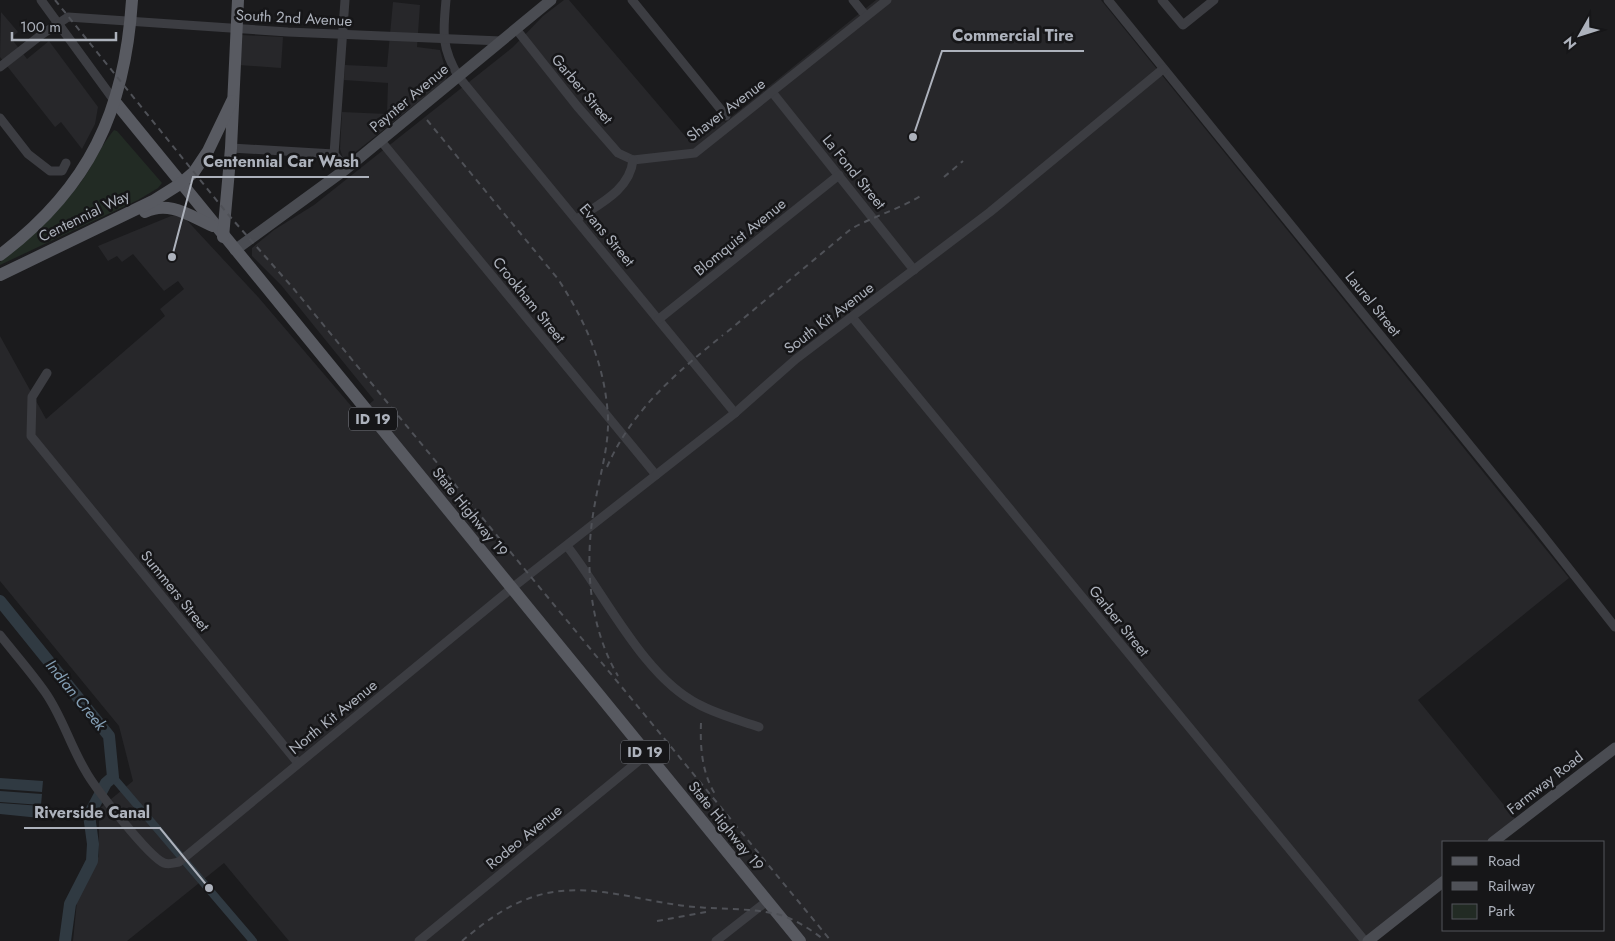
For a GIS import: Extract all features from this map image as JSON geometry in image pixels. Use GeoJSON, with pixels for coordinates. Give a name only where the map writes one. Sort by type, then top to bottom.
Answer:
{"type":"FeatureCollection","features":[{"type":"Feature","properties":{"kind":"main road","name":"Centennial Way"},"geometry":{"type":"LineString","coordinates":[[0,256],[25,237],[70,189],[103,134],[116,103],[131,20],[132,0]]}},
{"type":"Feature","properties":{"kind":"main road"},"geometry":{"type":"LineString","coordinates":[[224,238],[231,148],[238,0]]}},
{"type":"Feature","properties":{"kind":"main road","name":"Centennial Way"},"geometry":{"type":"LineString","coordinates":[[0,274],[153,201],[180,184],[194,172],[208,151],[232,101]]}},
{"type":"Feature","properties":{"kind":"main road","name":"State Highway 19"},"geometry":{"type":"LineString","coordinates":[[116,103],[215,227],[800,941]]}},
{"type":"Feature","properties":{"kind":"main road"},"geometry":{"type":"LineString","coordinates":[[23,264],[42,261],[152,208],[161,206],[177,209],[215,227]]}},
{"type":"Feature","properties":{"kind":"street"},"geometry":{"type":"LineString","coordinates":[[41,0],[116,103]]}},
{"type":"Feature","properties":{"kind":"street"},"geometry":{"type":"LineString","coordinates":[[346,0],[334,154],[346,169]]}},
{"type":"Feature","properties":{"kind":"street"},"geometry":{"type":"LineString","coordinates":[[443,38],[446,0]]}},
{"type":"Feature","properties":{"kind":"street","name":"Paynter Avenue"},"geometry":{"type":"LineString","coordinates":[[235,250],[346,169],[551,0]]}},
{"type":"Feature","properties":{"kind":"street"},"geometry":{"type":"LineString","coordinates":[[632,0],[726,116]]}},
{"type":"Feature","properties":{"kind":"street"},"geometry":{"type":"LineString","coordinates":[[853,0],[866,16]]}},
{"type":"Feature","properties":{"kind":"street","name":"Shaver Avenue"},"geometry":{"type":"LineString","coordinates":[[633,160],[695,154],[887,0]]}},
{"type":"Feature","properties":{"kind":"street","name":"Laurel Street"},"geometry":{"type":"LineString","coordinates":[[1108,0],[1163,70],[1532,520],[1615,627]]}},
{"type":"Feature","properties":{"kind":"street"},"geometry":{"type":"LineString","coordinates":[[1162,0],[1183,26],[1214,0]]}},
{"type":"Feature","properties":{"kind":"street","name":"South 2nd Avenue"},"geometry":{"type":"LineString","coordinates":[[57,23],[68,17],[343,35],[501,41]]}},
{"type":"Feature","properties":{"kind":"street"},"geometry":{"type":"LineString","coordinates":[[0,67],[57,23]]}},
{"type":"Feature","properties":{"kind":"street","name":"Garber Street"},"geometry":{"type":"LineString","coordinates":[[516,29],[577,106],[618,153],[633,160]]}},
{"type":"Feature","properties":{"kind":"street","name":"Evans Street"},"geometry":{"type":"LineString","coordinates":[[443,38],[458,76],[735,412]]}},
{"type":"Feature","properties":{"kind":"street","name":"South Kit Avenue"},"geometry":{"type":"LineString","coordinates":[[512,588],[735,412],[796,359],[990,212],[1163,70]]}},
{"type":"Feature","properties":{"kind":"street","name":"La Fond Street"},"geometry":{"type":"LineString","coordinates":[[772,92],[914,270]]}},
{"type":"Feature","properties":{"kind":"street"},"geometry":{"type":"LineString","coordinates":[[0,118],[28,154],[50,171],[62,171],[66,163]]}},
{"type":"Feature","properties":{"kind":"street","name":"Crookham Street"},"geometry":{"type":"LineString","coordinates":[[381,141],[656,475]]}},
{"type":"Feature","properties":{"kind":"street"},"geometry":{"type":"LineString","coordinates":[[231,148],[334,154]]}},
{"type":"Feature","properties":{"kind":"street"},"geometry":{"type":"LineString","coordinates":[[576,219],[616,192],[632,172],[633,160]]}},
{"type":"Feature","properties":{"kind":"street","name":"Blomquist Avenue"},"geometry":{"type":"LineString","coordinates":[[659,319],[839,175]]}},
{"type":"Feature","properties":{"kind":"street","name":"Garber Street"},"geometry":{"type":"LineString","coordinates":[[852,317],[1002,497],[1173,710],[1367,941]]}},
{"type":"Feature","properties":{"kind":"street","name":"Summers Street"},"geometry":{"type":"LineString","coordinates":[[47,373],[32,397],[31,436],[298,763]]}},
{"type":"Feature","properties":{"kind":"street"},"geometry":{"type":"LineString","coordinates":[[567,546],[589,574],[642,654],[678,691],[698,705],[758,727]]}},
{"type":"Feature","properties":{"kind":"street","name":"North Kit Avenue"},"geometry":{"type":"LineString","coordinates":[[0,635],[45,692],[63,721],[69,740],[94,785],[139,840],[163,863],[175,863],[512,588]]}},
{"type":"Feature","properties":{"kind":"street","name":"Farmway Road"},"geometry":{"type":"LineString","coordinates":[[1494,841],[1615,748]]}},
{"type":"Feature","properties":{"kind":"street","name":"Rodeo Avenue"},"geometry":{"type":"LineString","coordinates":[[419,941],[647,754]]}},
{"type":"Feature","properties":{"kind":"street"},"geometry":{"type":"LineString","coordinates":[[1367,941],[1442,883]]}},
{"type":"Feature","properties":{"kind":"street"},"geometry":{"type":"LineString","coordinates":[[716,941],[767,901]]}},
{"type":"Feature","properties":{"kind":"shaded area"},"geometry":{"type":"Polygon","coordinates":[[[564,0],[569,0],[691,143],[722,118],[725,122],[876,0],[1101,0],[1569,578],[1418,700],[1517,821],[1491,841],[1442,841],[1442,881],[1367,941],[289,941],[224,863],[127,941],[73,941],[77,901],[99,856],[99,809],[133,781],[119,726],[0,581],[0,336],[46,419],[165,316],[160,309],[184,289],[178,281],[164,291],[133,254],[122,262],[117,256],[108,261],[98,246],[171,216],[182,215],[259,298],[358,414],[374,400],[281,285],[252,256],[252,248],[274,230],[314,205],[513,47],[543,16],[564,0]]]}},
{"type":"Feature","properties":{"kind":"shaded area"},"geometry":{"type":"Polygon","coordinates":[[[393,2],[420,5],[417,47],[440,50],[447,75],[446,80],[348,158],[343,158],[340,149],[342,112],[387,114],[388,83],[344,80],[345,65],[387,67],[393,2]]]}},
{"type":"Feature","properties":{"kind":"shaded area"},"geometry":{"type":"Polygon","coordinates":[[[1,12],[18,32],[11,38],[27,59],[49,41],[98,107],[95,124],[82,149],[61,122],[55,127],[0,57],[1,12]]]}},
{"type":"Feature","properties":{"kind":"shaded area"},"geometry":{"type":"Polygon","coordinates":[[[241,35],[283,37],[281,68],[239,65],[241,35]]]}},
{"type":"Feature","properties":{"kind":"shaded area"},"geometry":{"type":"Polygon","coordinates":[[[0,778],[43,781],[42,792],[0,789],[0,778]]]}},
{"type":"Feature","properties":{"kind":"shaded area"},"geometry":{"type":"Polygon","coordinates":[[[0,791],[42,794],[41,805],[0,802],[0,791]]]}},
{"type":"Feature","properties":{"kind":"shaded area"},"geometry":{"type":"Polygon","coordinates":[[[0,803],[42,806],[40,818],[0,814],[0,803]]]}},
{"type":"Feature","properties":{"kind":"green space"},"geometry":{"type":"Polygon","coordinates":[[[114,130],[117,131],[162,183],[158,188],[138,200],[0,265],[0,262],[43,225],[63,204],[85,176],[114,130]]]}},
{"type":"Feature","properties":{"kind":"waterway","name":"Indian Creek"},"geometry":{"type":"LineString","coordinates":[[0,601],[109,736],[113,777],[106,783],[89,815],[93,844],[92,861],[70,904],[65,941]]}},
{"type":"Feature","properties":{"kind":"waterway"},"geometry":{"type":"LineString","coordinates":[[113,777],[253,941]]}},
{"type":"Feature","properties":{"kind":"railway"},"geometry":{"type":"LineString","coordinates":[[55,0],[226,212],[293,288],[831,941]]}},
{"type":"Feature","properties":{"kind":"railway"},"geometry":{"type":"LineString","coordinates":[[427,120],[558,279],[577,311],[598,362],[606,398],[608,428],[606,450],[592,525],[590,547],[591,592],[600,635],[618,676]]}},
{"type":"Feature","properties":{"kind":"railway"},"geometry":{"type":"LineString","coordinates":[[944,177],[963,161]]}},
{"type":"Feature","properties":{"kind":"railway"},"geometry":{"type":"LineString","coordinates":[[727,332],[851,229],[922,195]]}},
{"type":"Feature","properties":{"kind":"railway"},"geometry":{"type":"LineString","coordinates":[[607,467],[617,447],[642,410],[672,378],[723,335]]}},
{"type":"Feature","properties":{"kind":"railway"},"geometry":{"type":"LineString","coordinates":[[701,723],[703,760],[707,777],[715,794]]}},
{"type":"Feature","properties":{"kind":"railway"},"geometry":{"type":"LineString","coordinates":[[462,941],[490,919],[531,897],[560,891],[577,890],[611,893],[690,907],[753,910],[777,914],[801,924],[823,939]]}},
{"type":"Feature","properties":{"kind":"railway"},"geometry":{"type":"LineString","coordinates":[[657,921],[706,912]]}},
{"type":"Feature","properties":{"kind":"place","name":"Commercial Tire"},"geometry":{"type":"Point","coordinates":[913,137]}},
{"type":"Feature","properties":{"kind":"place","name":"Centennial Car Wash"},"geometry":{"type":"Point","coordinates":[172,257]}},
{"type":"Feature","properties":{"kind":"place","name":"Riverside Canal"},"geometry":{"type":"Point","coordinates":[209,888]}}]}
